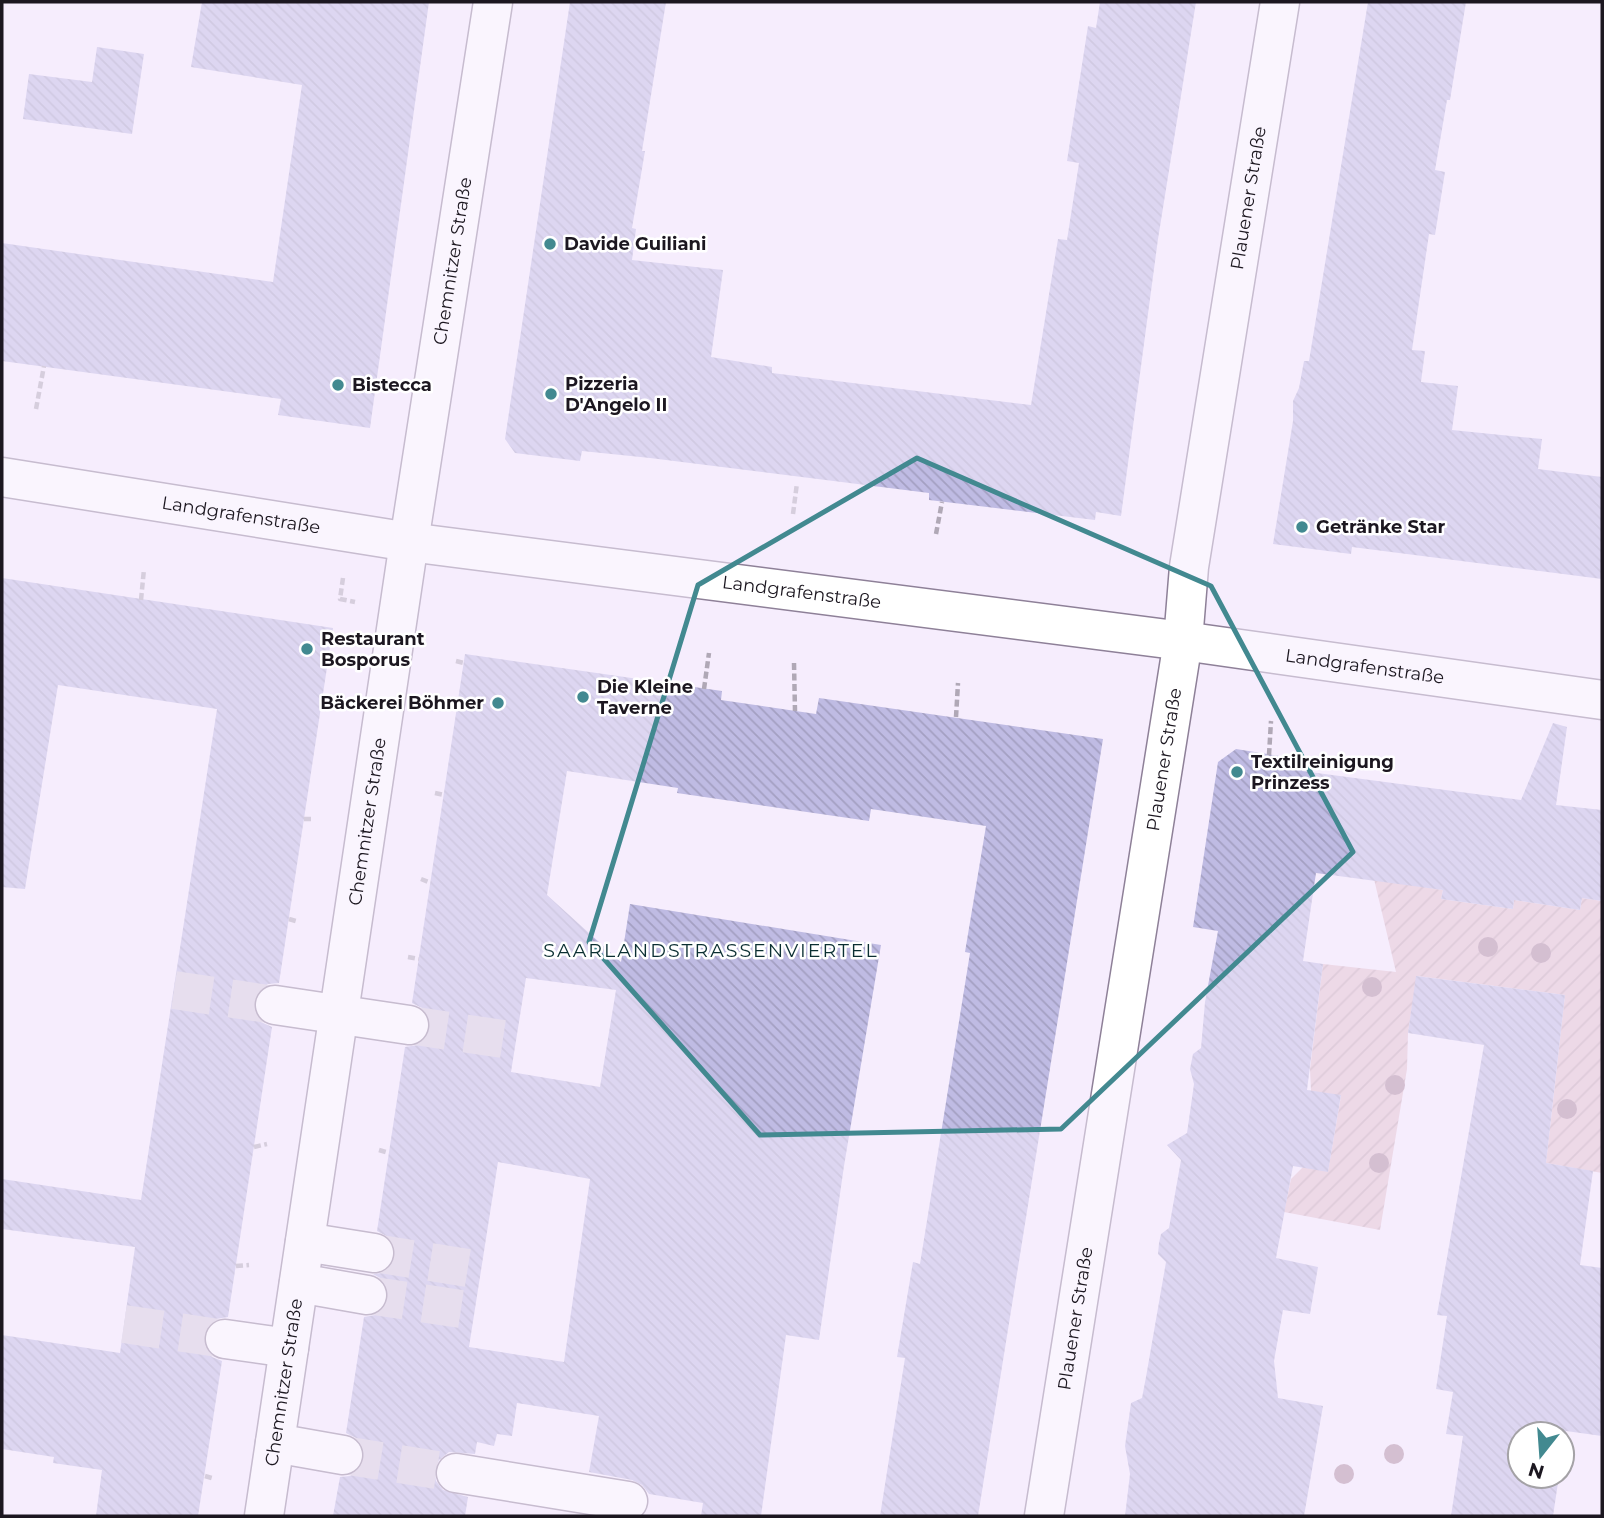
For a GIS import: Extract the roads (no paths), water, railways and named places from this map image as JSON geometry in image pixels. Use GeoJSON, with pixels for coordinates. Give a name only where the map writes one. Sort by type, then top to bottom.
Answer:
{"type":"FeatureCollection","features":[{"type":"Feature","properties":{"kind":"street","name":"Chemnitzer Straße"},"geometry":{"type":"LineString","coordinates":[[264,1516],[409,542],[493,2]]}},
{"type":"Feature","properties":{"kind":"street","name":"Plauener Straße"},"geometry":{"type":"LineString","coordinates":[[1044,1516],[1183,641],[1189,567],[1280,2]]}},
{"type":"Feature","properties":{"kind":"street","name":"Landgrafenstraße"},"geometry":{"type":"LineString","coordinates":[[2,477],[409,542],[1183,641],[1602,700]]}},
{"type":"Feature","properties":{"kind":"street"},"geometry":{"type":"LineString","coordinates":[[275,1004],[409,1025]]}},
{"type":"Feature","properties":{"kind":"street"},"geometry":{"type":"LineString","coordinates":[[305,1242],[374,1253]]}},
{"type":"Feature","properties":{"kind":"street"},"geometry":{"type":"LineString","coordinates":[[299,1283],[367,1295]]}},
{"type":"Feature","properties":{"kind":"street"},"geometry":{"type":"LineString","coordinates":[[225,1339],[289,1348]]}},
{"type":"Feature","properties":{"kind":"street"},"geometry":{"type":"LineString","coordinates":[[275,1443],[343,1455]]}},
{"type":"Feature","properties":{"kind":"street"},"geometry":{"type":"LineString","coordinates":[[456,1473],[628,1502]]}},
{"type":"Feature","properties":{"kind":"tunnel"},"geometry":{"type":"LineString","coordinates":[[174,990],[275,1005]]}},
{"type":"Feature","properties":{"kind":"tunnel"},"geometry":{"type":"LineString","coordinates":[[409,1025],[516,1041]]}},
{"type":"Feature","properties":{"kind":"tunnel"},"geometry":{"type":"LineString","coordinates":[[374,1253],[481,1270]]}},
{"type":"Feature","properties":{"kind":"tunnel"},"geometry":{"type":"LineString","coordinates":[[367,1295],[475,1311]]}},
{"type":"Feature","properties":{"kind":"tunnel"},"geometry":{"type":"LineString","coordinates":[[124,1324],[225,1339]]}},
{"type":"Feature","properties":{"kind":"tunnel"},"geometry":{"type":"LineString","coordinates":[[343,1455],[456,1473]]}},
{"type":"Feature","properties":{"kind":"place","name":"Davide Guiliani"},"geometry":{"type":"Point","coordinates":[550,244]}},
{"type":"Feature","properties":{"kind":"place","name":"Bistecca"},"geometry":{"type":"Point","coordinates":[338,385]}},
{"type":"Feature","properties":{"kind":"place","name":"Pizzeria D'Angelo II"},"geometry":{"type":"Point","coordinates":[551,394]}},
{"type":"Feature","properties":{"kind":"place","name":"Getränke Star"},"geometry":{"type":"Point","coordinates":[1302,527]}},
{"type":"Feature","properties":{"kind":"place","name":"Restaurant Bosporus"},"geometry":{"type":"Point","coordinates":[307,649]}},
{"type":"Feature","properties":{"kind":"place","name":"Die Kleine Taverne"},"geometry":{"type":"Point","coordinates":[583,697]}},
{"type":"Feature","properties":{"kind":"place","name":"Bäckerei Böhmer"},"geometry":{"type":"Point","coordinates":[498,703]}},
{"type":"Feature","properties":{"kind":"place","name":"Textilreinigung Prinzess"},"geometry":{"type":"Point","coordinates":[1237,772]}},
{"type":"Feature","properties":{"kind":"district","name":"SAARLANDSTRASSENVIERTEL"},"geometry":{"type":"Point","coordinates":[711,950]}}]}
